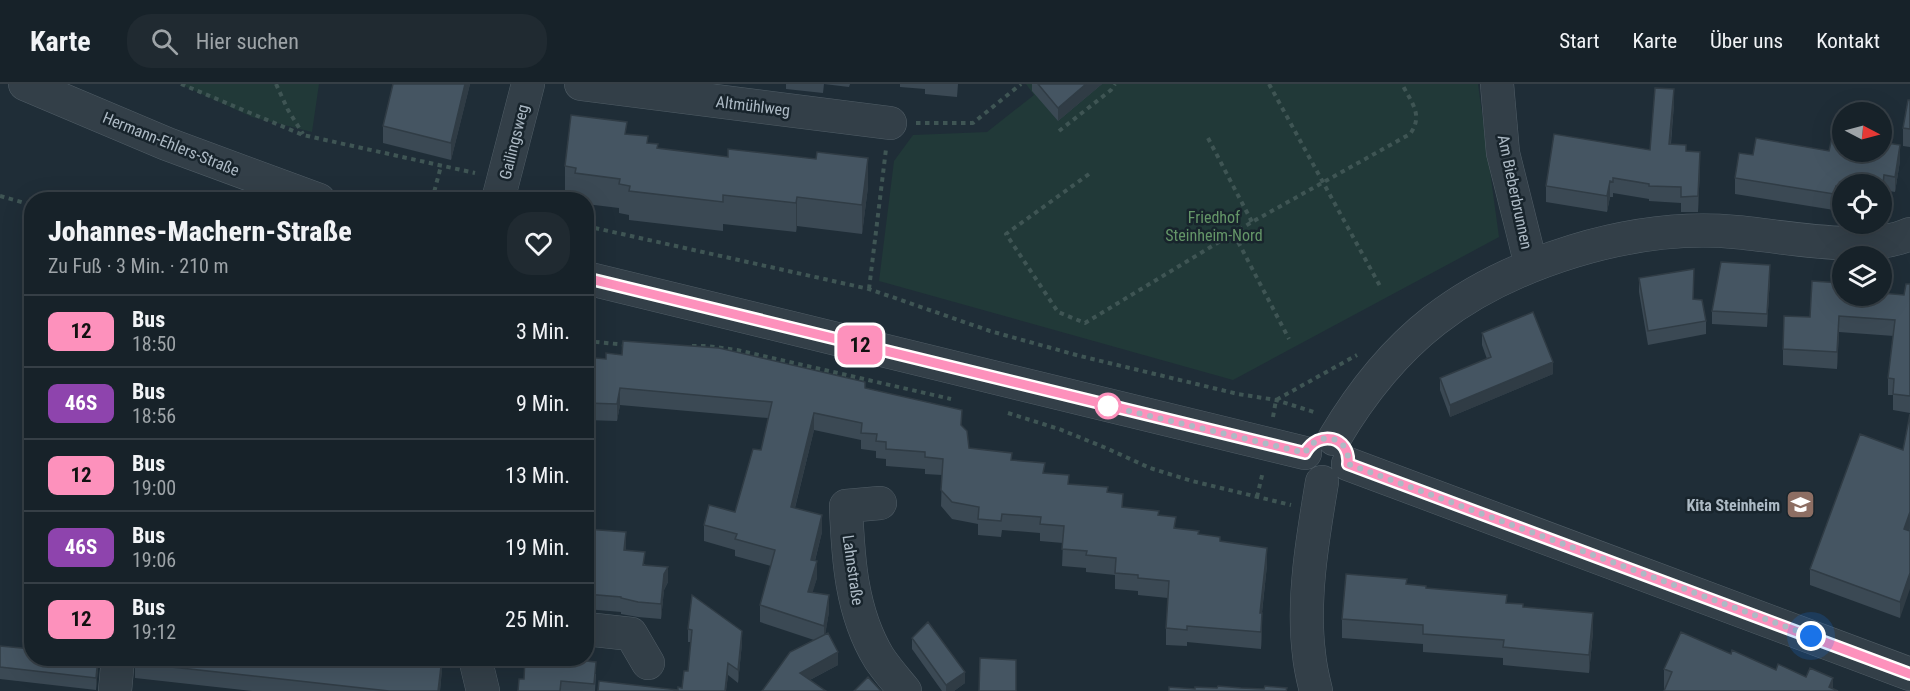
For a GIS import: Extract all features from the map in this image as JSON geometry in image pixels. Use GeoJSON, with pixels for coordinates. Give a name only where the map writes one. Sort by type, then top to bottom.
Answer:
{"type":"FeatureCollection","features":[{"type":"Feature","properties":{"kind":"street","name":"Hermann-Ehlers-Straße"},"geometry":{"type":"LineString","coordinates":[[25,84],[167,144],[297,192]]}},
{"type":"Feature","properties":{"kind":"street","name":"Gailingsweg"},"geometry":{"type":"LineString","coordinates":[[501,190],[528,84]]}},
{"type":"Feature","properties":{"kind":"street","name":"Altmühlweg"},"geometry":{"type":"LineString","coordinates":[[582,84],[890,123]]}},
{"type":"Feature","properties":{"kind":"street","name":"Am Bieberbrunnen"},"geometry":{"type":"LineString","coordinates":[[1497,84],[1503,153],[1531,264]]}},
{"type":"Feature","properties":{"kind":"street"},"geometry":{"type":"LineString","coordinates":[[1316,691],[1309,655],[1307,621],[1311,560],[1325,470],[1350,411],[1370,383],[1422,329],[1471,295],[1502,277],[1531,264],[1604,242],[1664,231],[1711,230],[1846,243],[1880,242],[1910,234]]}},
{"type":"Feature","properties":{"kind":"street"},"geometry":{"type":"LineString","coordinates":[[594,280],[1325,470],[1910,674]]}},
{"type":"Feature","properties":{"kind":"street","name":"Lahnstraße"},"geometry":{"type":"LineString","coordinates":[[880,503],[846,506],[849,560],[856,601],[865,629],[880,660],[905,691]]}},
{"type":"Feature","properties":{"kind":"street"},"geometry":{"type":"LineString","coordinates":[[594,630],[631,634],[648,663]]}},
{"type":"Feature","properties":{"kind":"street"},"geometry":{"type":"LineString","coordinates":[[115,691],[117,666]]}},
{"type":"Feature","properties":{"kind":"street"},"geometry":{"type":"LineString","coordinates":[[477,666],[483,691]]}},
{"type":"Feature","properties":{"kind":"path"},"geometry":{"type":"LineString","coordinates":[[181,84],[303,135],[441,166],[501,190]]}},
{"type":"Feature","properties":{"kind":"path"},"geometry":{"type":"LineString","coordinates":[[276,84],[303,135]]}},
{"type":"Feature","properties":{"kind":"path"},"geometry":{"type":"LineString","coordinates":[[869,289],[890,123],[973,123],[1021,84]]}},
{"type":"Feature","properties":{"kind":"path"},"geometry":{"type":"LineString","coordinates":[[1059,131],[1111,90],[1115,84]]}},
{"type":"Feature","properties":{"kind":"path"},"geometry":{"type":"LineString","coordinates":[[1269,84],[1380,286]]}},
{"type":"Feature","properties":{"kind":"path"},"geometry":{"type":"LineString","coordinates":[[1089,174],[1006,234],[1058,312],[1085,323],[1252,222],[1410,134],[1416,126],[1416,112],[1402,84]]}},
{"type":"Feature","properties":{"kind":"path"},"geometry":{"type":"LineString","coordinates":[[1208,138],[1252,222]]}},
{"type":"Feature","properties":{"kind":"path"},"geometry":{"type":"LineString","coordinates":[[434,192],[441,166]]}},
{"type":"Feature","properties":{"kind":"path"},"geometry":{"type":"LineString","coordinates":[[0,196],[24,203]]}},
{"type":"Feature","properties":{"kind":"path"},"geometry":{"type":"LineString","coordinates":[[594,228],[869,289],[990,331],[1080,356],[1238,394],[1276,400],[1319,414],[1325,470],[1192,481],[1150,468],[1068,433],[1005,412]]}},
{"type":"Feature","properties":{"kind":"path"},"geometry":{"type":"LineString","coordinates":[[1234,234],[1289,339]]}},
{"type":"Feature","properties":{"kind":"path"},"geometry":{"type":"LineString","coordinates":[[594,342],[636,346]]}},
{"type":"Feature","properties":{"kind":"path"},"geometry":{"type":"LineString","coordinates":[[686,346],[737,350],[951,399]]}},
{"type":"Feature","properties":{"kind":"green space"},"geometry":{"type":"Polygon","coordinates":[[[180,84],[319,84],[312,132],[252,117],[180,84]]]}},
{"type":"Feature","properties":{"kind":"green space","name":"Friedhof Steinheim-Nord"},"geometry":{"type":"Polygon","coordinates":[[[1026,84],[1478,84],[1499,237],[1233,380],[879,281],[894,161],[913,135],[987,132],[1034,95],[1026,84]]]}},
{"type":"Feature","properties":{"kind":"building"},"geometry":{"type":"Polygon","coordinates":[[[393,84],[465,84],[451,143],[383,126],[393,84]]]}},
{"type":"Feature","properties":{"kind":"building"},"geometry":{"type":"Polygon","coordinates":[[[1038,84],[1086,84],[1058,108],[1038,84]]]}},
{"type":"Feature","properties":{"kind":"building"},"geometry":{"type":"Polygon","coordinates":[[[1655,88],[1674,89],[1669,144],[1686,145],[1686,151],[1700,152],[1698,196],[1681,197],[1681,187],[1649,186],[1649,184],[1613,178],[1613,182],[1610,181],[1607,196],[1546,186],[1554,134],[1650,150],[1655,88]]]}},
{"type":"Feature","properties":{"kind":"building"},"geometry":{"type":"Polygon","coordinates":[[[1908,100],[1910,100],[1910,129],[1903,128],[1908,100]]]}},
{"type":"Feature","properties":{"kind":"building"},"geometry":{"type":"Polygon","coordinates":[[[571,115],[627,122],[625,134],[648,136],[647,143],[658,144],[657,148],[728,157],[728,149],[816,159],[817,152],[868,158],[862,205],[797,197],[796,203],[723,195],[723,202],[629,191],[630,186],[619,184],[620,179],[575,173],[576,168],[565,166],[571,115]]]}},
{"type":"Feature","properties":{"kind":"building"},"geometry":{"type":"Polygon","coordinates":[[[1756,138],[1829,151],[1832,138],[1832,162],[1892,162],[1892,144],[1900,145],[1895,177],[1892,174],[1832,174],[1832,194],[1735,178],[1739,153],[1753,155],[1756,138]]]}},
{"type":"Feature","properties":{"kind":"building"},"geometry":{"type":"Polygon","coordinates":[[[1721,262],[1770,265],[1767,314],[1712,311],[1721,262]]]}},
{"type":"Feature","properties":{"kind":"building"},"geometry":{"type":"Polygon","coordinates":[[[1694,269],[1693,299],[1702,300],[1706,321],[1648,331],[1639,278],[1694,269]]]}},
{"type":"Feature","properties":{"kind":"building"},"geometry":{"type":"Polygon","coordinates":[[[1812,281],[1832,282],[1832,306],[1892,306],[1892,294],[1904,295],[1906,284],[1910,284],[1910,396],[1893,394],[1894,379],[1888,378],[1895,320],[1839,316],[1837,352],[1783,349],[1784,316],[1810,317],[1812,281]]]}},
{"type":"Feature","properties":{"kind":"building"},"geometry":{"type":"Polygon","coordinates":[[[1533,312],[1553,362],[1450,405],[1440,378],[1491,357],[1482,333],[1533,312]]]}},
{"type":"Feature","properties":{"kind":"building"},"geometry":{"type":"Polygon","coordinates":[[[623,341],[719,348],[865,382],[865,388],[962,410],[961,425],[967,431],[969,448],[1012,453],[1011,460],[1045,463],[1043,473],[1069,475],[1068,484],[1108,487],[1107,492],[1123,494],[1122,507],[1159,511],[1158,515],[1176,517],[1174,528],[1199,531],[1198,534],[1220,537],[1220,541],[1267,548],[1260,613],[1262,613],[1261,632],[1187,626],[1187,630],[1166,628],[1169,581],[1115,573],[1116,558],[1086,555],[1087,551],[1062,549],[1064,526],[1040,524],[1041,517],[1002,514],[1001,521],[978,519],[979,507],[952,502],[941,490],[943,459],[925,457],[925,452],[886,449],[886,442],[876,441],[877,434],[861,433],[862,423],[814,413],[791,507],[822,515],[811,560],[817,561],[808,592],[829,595],[824,626],[760,605],[775,550],[735,539],[737,534],[704,525],[709,505],[735,512],[753,449],[761,450],[772,402],[620,388],[617,404],[594,403],[594,358],[606,359],[606,353],[622,355],[623,341]]]}},
{"type":"Feature","properties":{"kind":"building"},"geometry":{"type":"Polygon","coordinates":[[[1910,414],[1910,512],[1904,529],[1910,531],[1910,573],[1900,602],[1810,569],[1860,434],[1903,450],[1910,414]]]}},
{"type":"Feature","properties":{"kind":"building"},"geometry":{"type":"Polygon","coordinates":[[[594,530],[626,532],[624,550],[645,552],[643,565],[668,567],[664,574],[661,604],[638,602],[621,597],[594,595],[594,530]]]}},
{"type":"Feature","properties":{"kind":"building"},"geometry":{"type":"Polygon","coordinates":[[[1346,574],[1407,579],[1406,584],[1426,586],[1426,588],[1507,595],[1506,603],[1523,604],[1523,607],[1593,613],[1589,655],[1503,647],[1504,640],[1423,634],[1423,625],[1342,619],[1346,574]]]}},
{"type":"Feature","properties":{"kind":"building"},"geometry":{"type":"Polygon","coordinates":[[[692,595],[742,631],[738,670],[728,663],[725,691],[598,691],[599,681],[678,690],[678,687],[682,688],[684,671],[688,671],[692,630],[688,629],[692,595]]]}},
{"type":"Feature","properties":{"kind":"building"},"geometry":{"type":"Polygon","coordinates":[[[928,622],[965,672],[946,685],[912,638],[928,622]]]}},
{"type":"Feature","properties":{"kind":"building"},"geometry":{"type":"Polygon","coordinates":[[[1681,632],[1731,654],[1732,650],[1776,670],[1778,664],[1806,677],[1810,668],[1833,678],[1829,687],[1838,691],[1664,691],[1672,672],[1664,669],[1681,632]]]}},
{"type":"Feature","properties":{"kind":"building"},"geometry":{"type":"Polygon","coordinates":[[[828,633],[838,652],[800,673],[826,691],[762,691],[790,652],[828,633]]]}},
{"type":"Feature","properties":{"kind":"building"},"geometry":{"type":"Polygon","coordinates":[[[0,646],[24,648],[24,666],[97,666],[96,678],[0,667],[0,646]]]}},
{"type":"Feature","properties":{"kind":"building"},"geometry":{"type":"Polygon","coordinates":[[[980,658],[1016,660],[1016,691],[979,691],[980,658]]]}},
{"type":"Feature","properties":{"kind":"building"},"geometry":{"type":"Polygon","coordinates":[[[594,662],[596,662],[594,684],[561,681],[560,691],[518,691],[519,679],[524,679],[525,666],[594,666],[594,662]]]}},
{"type":"Feature","properties":{"kind":"building"},"geometry":{"type":"Polygon","coordinates":[[[162,666],[441,666],[438,691],[389,691],[162,666]]]}},
{"type":"Feature","properties":{"kind":"building"},"geometry":{"type":"Polygon","coordinates":[[[868,677],[881,691],[854,691],[868,677]]]}},
{"type":"Feature","properties":{"kind":"building"},"geometry":{"type":"Polygon","coordinates":[[[1218,686],[1287,688],[1286,691],[1169,691],[1169,687],[1195,689],[1195,687],[1217,688],[1218,686]]]}},
{"type":"Feature","properties":{"kind":"bus line","name":"12"},"geometry":{"type":"LineString","coordinates":[[594,280],[1305,453],[1313,442],[1323,438],[1334,439],[1348,452],[1348,464],[1910,674]]}},
{"type":"Feature","properties":{"kind":"place","name":"Kita Steinheim"},"geometry":{"type":"Point","coordinates":[1801,505]}},
{"type":"Feature","properties":{"kind":"route"},"geometry":{"type":"LineString","coordinates":[[1108,406],[1305,453],[1313,442],[1323,438],[1334,439],[1348,452],[1348,464],[1811,636]]}}]}
